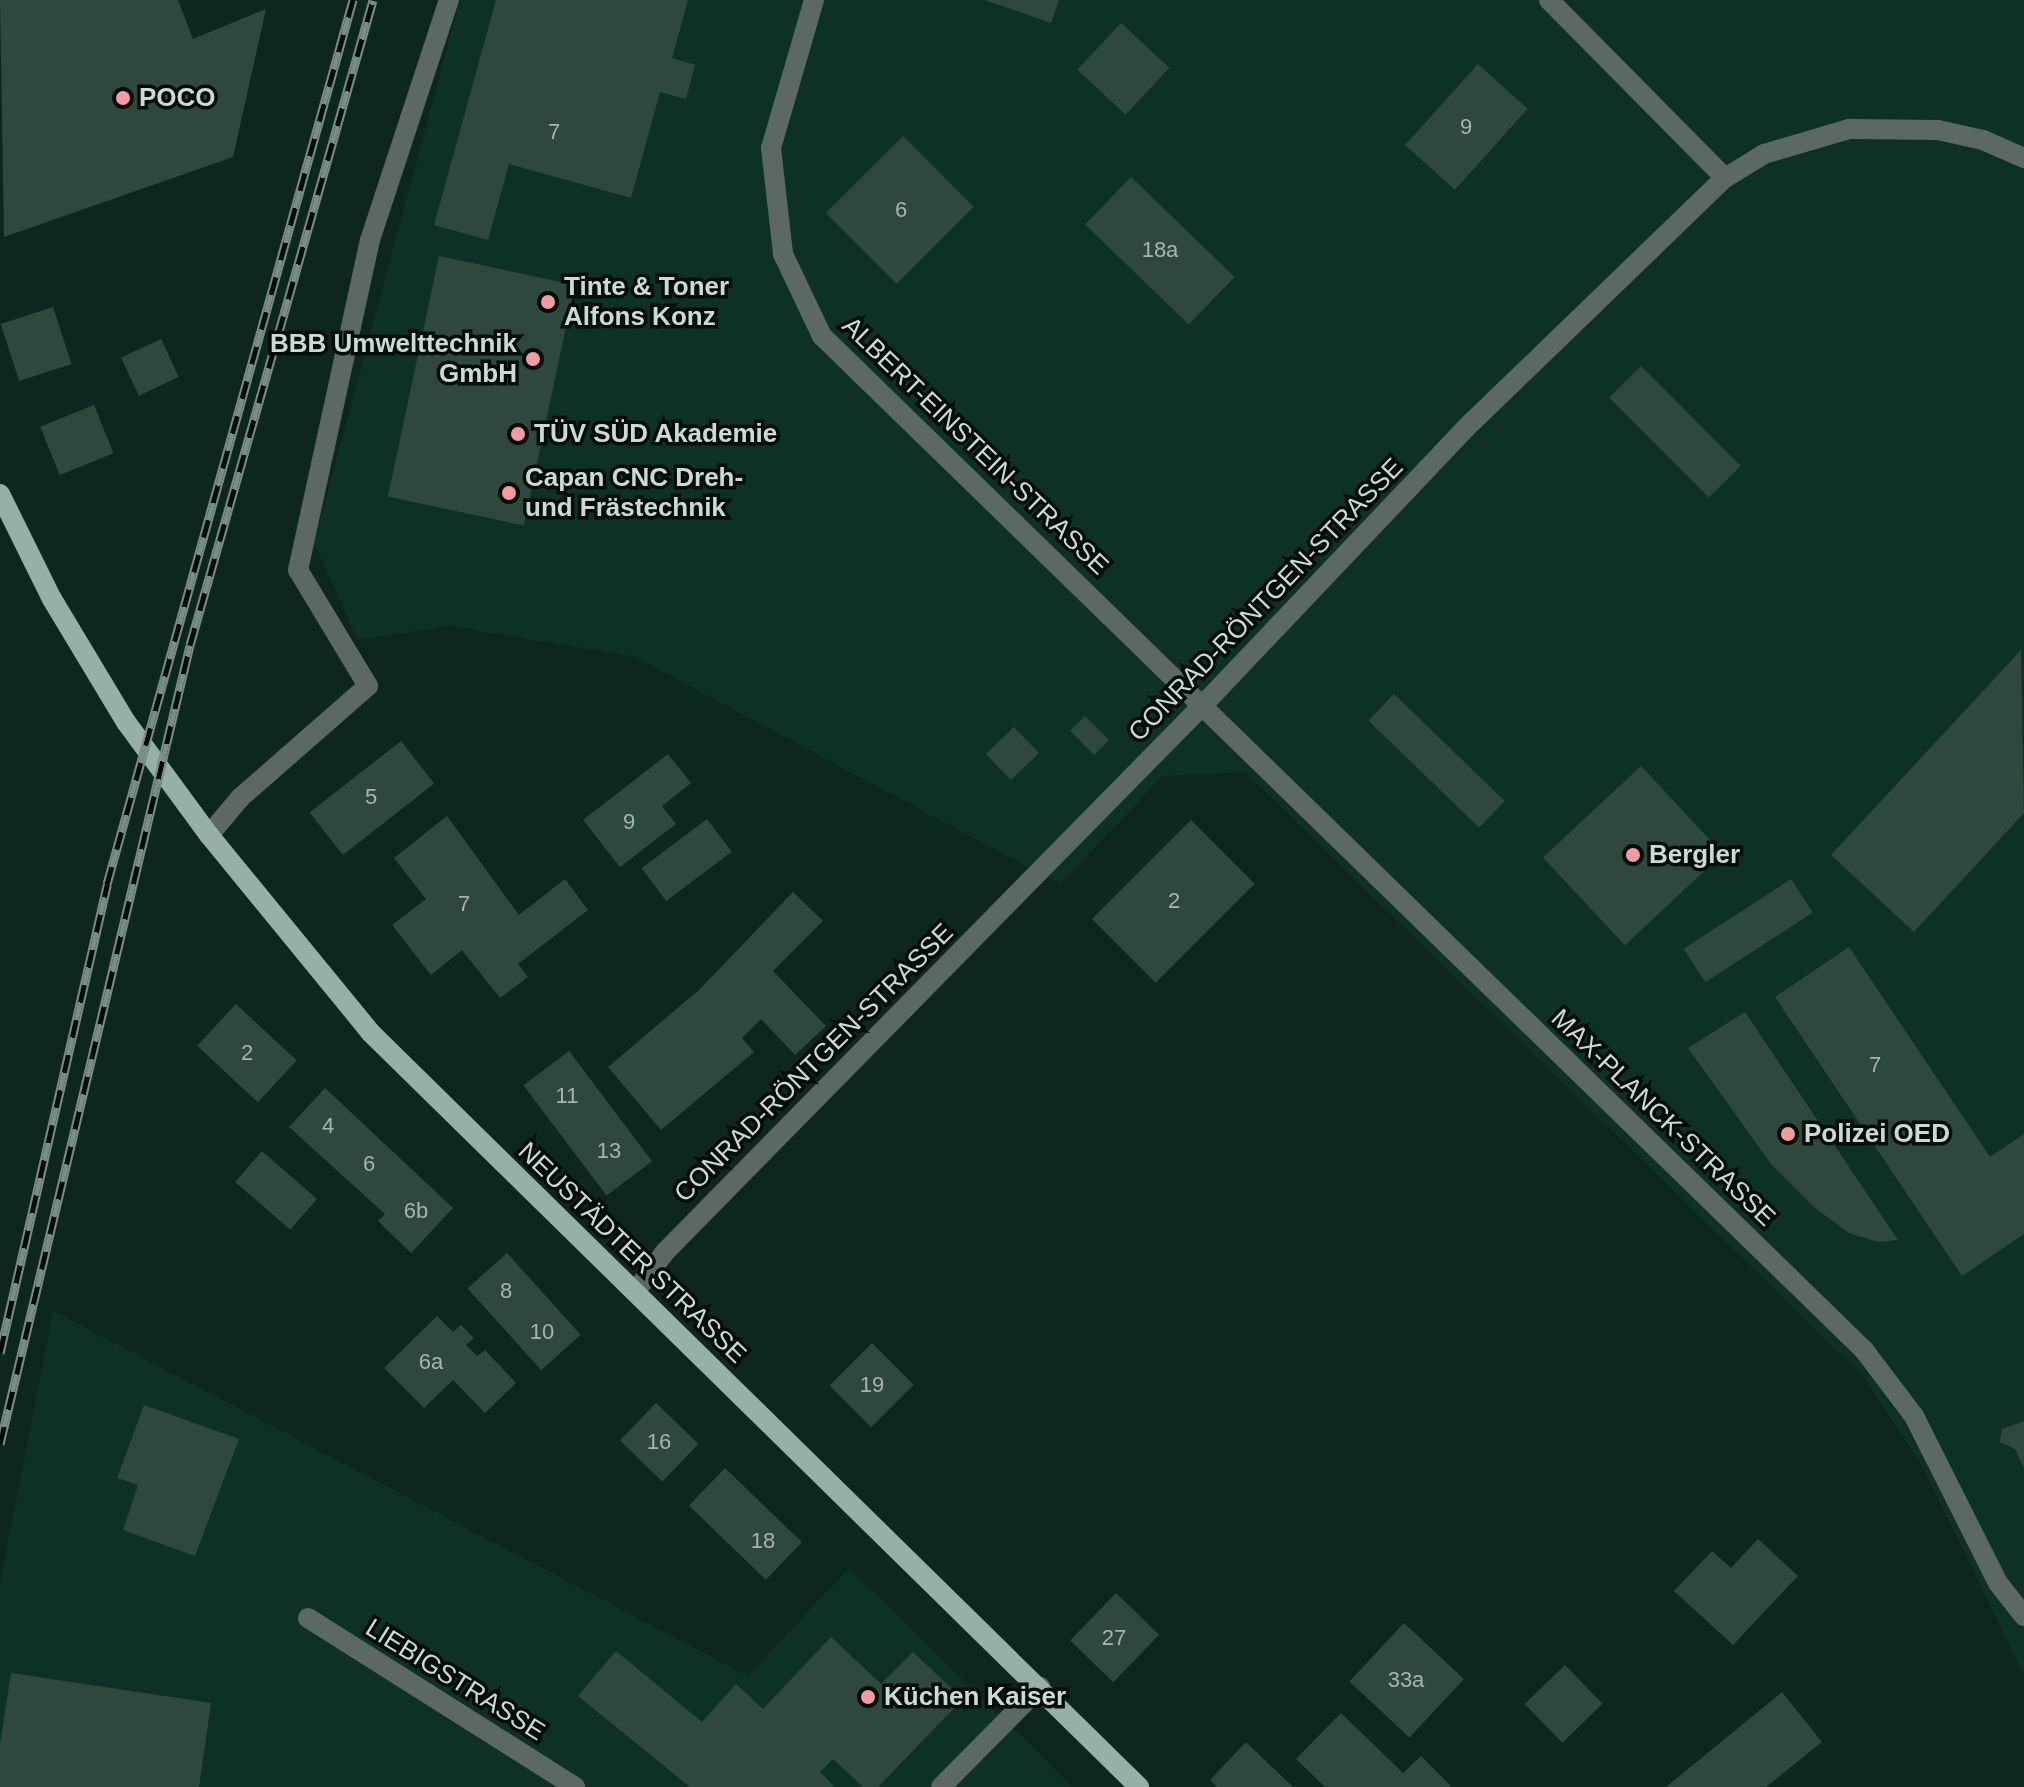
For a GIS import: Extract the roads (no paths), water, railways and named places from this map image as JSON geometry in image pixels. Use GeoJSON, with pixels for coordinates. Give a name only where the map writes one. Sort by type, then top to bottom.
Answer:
{"type":"FeatureCollection","features":[{"type":"Feature","properties":{"kind":"main road","name":"NEUSTÄDTER STRASSE"},"geometry":{"type":"LineString","coordinates":[[0,494],[52,599],[126,722],[209,835],[370,1032],[1139,1787]]}},
{"type":"Feature","properties":{"kind":"street"},"geometry":{"type":"LineString","coordinates":[[209,835],[240,798],[368,686],[298,570],[370,240],[449,0]]}},
{"type":"Feature","properties":{"kind":"street","name":"ALBERT-EINSTEIN-STRASSE"},"geometry":{"type":"LineString","coordinates":[[814,0],[771,148],[783,254],[822,336],[1203,705]]}},
{"type":"Feature","properties":{"kind":"street"},"geometry":{"type":"LineString","coordinates":[[1549,0],[1725,178]]}},
{"type":"Feature","properties":{"kind":"street","name":"CONRAD-RÖNTGEN-STRASSE"},"geometry":{"type":"LineString","coordinates":[[635,1292],[665,1252],[1203,705],[1472,422],[1725,178],[1764,154],[1849,129],[1938,130],[1983,140],[2024,158]]}},
{"type":"Feature","properties":{"kind":"street","name":"MAX-PLANCK-STRASSE"},"geometry":{"type":"LineString","coordinates":[[1203,705],[1864,1350],[1914,1416],[1998,1583],[2024,1616]]}},
{"type":"Feature","properties":{"kind":"street","name":"LIEBIGSTRASSE"},"geometry":{"type":"LineString","coordinates":[[308,1618],[575,1787]]}},
{"type":"Feature","properties":{"kind":"street"},"geometry":{"type":"LineString","coordinates":[[941,1787],[1040,1687]]}},
{"type":"Feature","properties":{"kind":"railway"},"geometry":{"type":"LineString","coordinates":[[0,1353],[107,884],[353,0]]}},
{"type":"Feature","properties":{"kind":"railway"},"geometry":{"type":"LineString","coordinates":[[0,1444],[190,645],[373,0]]}},
{"type":"Feature","properties":{"kind":"place","name":"POCO"},"geometry":{"type":"Point","coordinates":[123,98]}},
{"type":"Feature","properties":{"kind":"place","name":"Tinte & Toner Alfons Konz"},"geometry":{"type":"Point","coordinates":[548,302]}},
{"type":"Feature","properties":{"kind":"place","name":"BBB Umwelttechnik GmbH"},"geometry":{"type":"Point","coordinates":[533,359]}},
{"type":"Feature","properties":{"kind":"place","name":"TÜV SÜD Akademie"},"geometry":{"type":"Point","coordinates":[518,434]}},
{"type":"Feature","properties":{"kind":"place","name":"Capan CNC Dreh- und Frästechnik"},"geometry":{"type":"Point","coordinates":[509,493]}},
{"type":"Feature","properties":{"kind":"place","name":"Bergler"},"geometry":{"type":"Point","coordinates":[1633,855]}},
{"type":"Feature","properties":{"kind":"place","name":"Polizei OED"},"geometry":{"type":"Point","coordinates":[1788,1134]}},
{"type":"Feature","properties":{"kind":"place","name":"Küchen Kaiser"},"geometry":{"type":"Point","coordinates":[868,1697]}}]}
